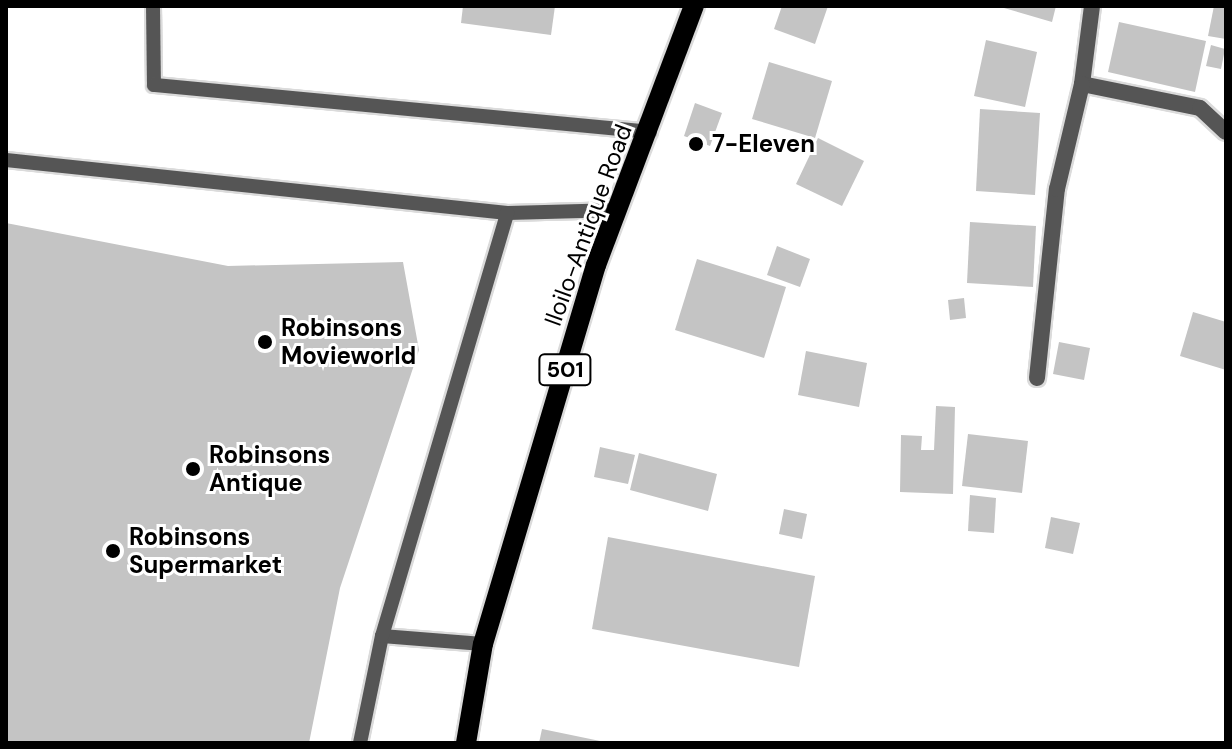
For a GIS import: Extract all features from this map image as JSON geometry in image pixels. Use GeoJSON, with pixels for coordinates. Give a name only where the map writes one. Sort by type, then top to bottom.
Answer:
{"type":"FeatureCollection","features":[{"type":"Feature","properties":{"kind":"main road","name":"Iloilo-Antique Road"},"geometry":{"type":"LineString","coordinates":[[466,743],[483,644],[596,265],[650,132],[694,6]]}},
{"type":"Feature","properties":{"kind":"street"},"geometry":{"type":"LineString","coordinates":[[1037,378],[1057,189],[1082,84],[1092,6]]}},
{"type":"Feature","properties":{"kind":"street"},"geometry":{"type":"LineString","coordinates":[[1082,84],[1200,108],[1226,132]]}},
{"type":"Feature","properties":{"kind":"lane"},"geometry":{"type":"LineString","coordinates":[[153,6],[154,85],[650,132]]}},
{"type":"Feature","properties":{"kind":"lane"},"geometry":{"type":"LineString","coordinates":[[6,160],[507,213],[619,210]]}},
{"type":"Feature","properties":{"kind":"lane"},"geometry":{"type":"LineString","coordinates":[[360,743],[382,636],[507,213]]}},
{"type":"Feature","properties":{"kind":"lane"},"geometry":{"type":"LineString","coordinates":[[382,636],[483,644]]}},
{"type":"Feature","properties":{"kind":"building"},"geometry":{"type":"Polygon","coordinates":[[[463,6],[555,6],[551,35],[461,23],[463,6]]]}},
{"type":"Feature","properties":{"kind":"building"},"geometry":{"type":"Polygon","coordinates":[[[782,6],[828,6],[815,44],[774,29],[782,6]]]}},
{"type":"Feature","properties":{"kind":"building"},"geometry":{"type":"Polygon","coordinates":[[[997,6],[1056,6],[1052,22],[997,6]]]}},
{"type":"Feature","properties":{"kind":"building"},"geometry":{"type":"Polygon","coordinates":[[[1214,6],[1226,6],[1226,39],[1208,36],[1214,6]]]}},
{"type":"Feature","properties":{"kind":"building"},"geometry":{"type":"Polygon","coordinates":[[[1119,22],[1206,41],[1195,92],[1108,72],[1119,22]]]}},
{"type":"Feature","properties":{"kind":"building"},"geometry":{"type":"Polygon","coordinates":[[[986,40],[1037,52],[1025,107],[974,96],[986,40]]]}},
{"type":"Feature","properties":{"kind":"building"},"geometry":{"type":"Polygon","coordinates":[[[1211,45],[1225,49],[1221,69],[1206,66],[1211,45]]]}},
{"type":"Feature","properties":{"kind":"building"},"geometry":{"type":"Polygon","coordinates":[[[769,62],[832,81],[815,138],[752,119],[769,62]]]}},
{"type":"Feature","properties":{"kind":"building"},"geometry":{"type":"Polygon","coordinates":[[[695,103],[722,113],[710,146],[684,136],[695,103]]]}},
{"type":"Feature","properties":{"kind":"building"},"geometry":{"type":"Polygon","coordinates":[[[980,109],[1040,113],[1035,195],[976,191],[980,109]]]}},
{"type":"Feature","properties":{"kind":"building"},"geometry":{"type":"Polygon","coordinates":[[[818,138],[864,161],[842,206],[796,184],[818,138]]]}},
{"type":"Feature","properties":{"kind":"building"},"geometry":{"type":"Polygon","coordinates":[[[970,222],[1036,226],[1033,287],[967,283],[970,222]]]}},
{"type":"Feature","properties":{"kind":"building","name":"Robinsons Antique"},"geometry":{"type":"Polygon","coordinates":[[[6,223],[228,266],[403,262],[419,350],[340,588],[309,743],[6,743],[6,223]]]}},
{"type":"Feature","properties":{"kind":"building"},"geometry":{"type":"Polygon","coordinates":[[[777,246],[810,259],[800,287],[767,275],[777,246]]]}},
{"type":"Feature","properties":{"kind":"building"},"geometry":{"type":"Polygon","coordinates":[[[697,259],[786,287],[764,358],[675,330],[697,259]]]}},
{"type":"Feature","properties":{"kind":"building"},"geometry":{"type":"Polygon","coordinates":[[[964,298],[966,318],[950,320],[948,300],[964,298]]]}},
{"type":"Feature","properties":{"kind":"building"},"geometry":{"type":"Polygon","coordinates":[[[1193,312],[1226,322],[1226,370],[1180,356],[1193,312]]]}},
{"type":"Feature","properties":{"kind":"building"},"geometry":{"type":"Polygon","coordinates":[[[1059,342],[1090,348],[1084,380],[1053,374],[1059,342]]]}},
{"type":"Feature","properties":{"kind":"building"},"geometry":{"type":"Polygon","coordinates":[[[806,351],[867,363],[859,407],[798,395],[806,351]]]}},
{"type":"Feature","properties":{"kind":"building"},"geometry":{"type":"Polygon","coordinates":[[[936,406],[955,407],[953,494],[900,492],[901,435],[922,436],[921,450],[934,450],[936,406]]]}},
{"type":"Feature","properties":{"kind":"building"},"geometry":{"type":"Polygon","coordinates":[[[968,434],[1028,441],[1022,493],[962,486],[968,434]]]}},
{"type":"Feature","properties":{"kind":"building"},"geometry":{"type":"Polygon","coordinates":[[[600,447],[635,455],[628,484],[594,477],[600,447]]]}},
{"type":"Feature","properties":{"kind":"building"},"geometry":{"type":"Polygon","coordinates":[[[639,453],[717,474],[708,511],[630,490],[639,453]]]}},
{"type":"Feature","properties":{"kind":"building"},"geometry":{"type":"Polygon","coordinates":[[[970,495],[996,498],[994,533],[968,531],[970,495]]]}},
{"type":"Feature","properties":{"kind":"building"},"geometry":{"type":"Polygon","coordinates":[[[784,509],[807,514],[802,539],[779,534],[784,509]]]}},
{"type":"Feature","properties":{"kind":"building"},"geometry":{"type":"Polygon","coordinates":[[[1051,517],[1080,523],[1073,554],[1045,548],[1051,517]]]}},
{"type":"Feature","properties":{"kind":"building"},"geometry":{"type":"Polygon","coordinates":[[[608,537],[815,576],[799,667],[592,629],[608,537]]]}},
{"type":"Feature","properties":{"kind":"building"},"geometry":{"type":"Polygon","coordinates":[[[542,729],[605,742],[539,743],[542,729]]]}},
{"type":"Feature","properties":{"kind":"place","name":"7-Eleven"},"geometry":{"type":"Point","coordinates":[696,144]}},
{"type":"Feature","properties":{"kind":"place","name":"Robinsons Movieworld"},"geometry":{"type":"Point","coordinates":[265,342]}},
{"type":"Feature","properties":{"kind":"place","name":"Robinsons Antique"},"geometry":{"type":"Point","coordinates":[193,469]}},
{"type":"Feature","properties":{"kind":"place","name":"Robinsons Supermarket"},"geometry":{"type":"Point","coordinates":[113,551]}}]}
